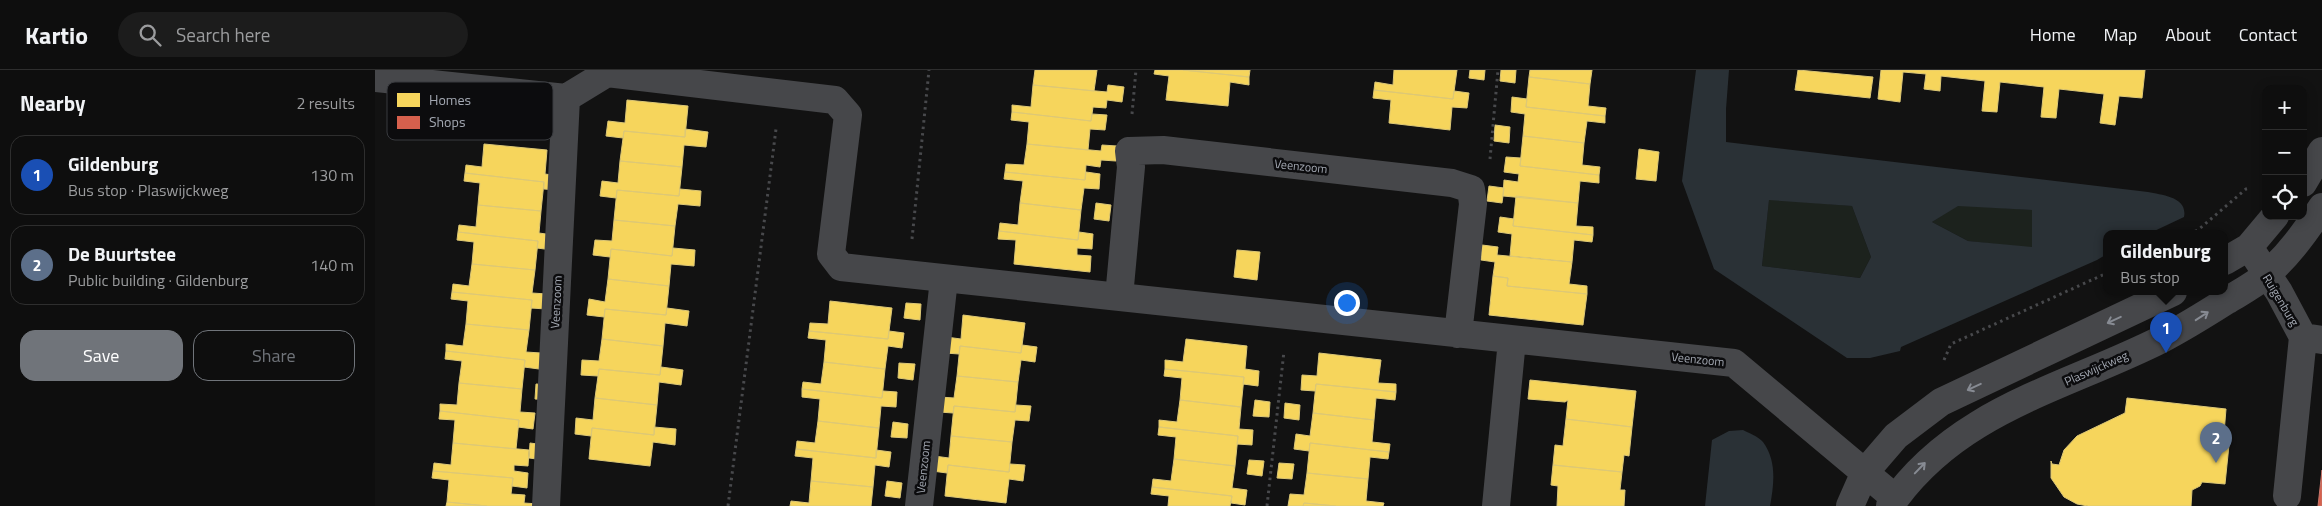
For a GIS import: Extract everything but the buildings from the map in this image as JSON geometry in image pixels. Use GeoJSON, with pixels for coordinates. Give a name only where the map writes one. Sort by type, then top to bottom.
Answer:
{"type":"FeatureCollection","features":[{"type":"Feature","properties":{"kind":"street","name":"Veenzoom"},"geometry":{"type":"LineString","coordinates":[[546,506],[566,98],[607,74],[737,79],[780,94],[835,100],[848,115],[831,254],[841,267],[1734,363],[1865,472],[1892,502]]}},
{"type":"Feature","properties":{"kind":"street"},"geometry":{"type":"LineString","coordinates":[[375,78],[418,76],[458,82]]}},
{"type":"Feature","properties":{"kind":"street"},"geometry":{"type":"LineString","coordinates":[[553,96],[566,98]]}},
{"type":"Feature","properties":{"kind":"street","name":"Veenzoom"},"geometry":{"type":"LineString","coordinates":[[1129,151],[1163,150],[1452,183],[1471,189]]}},
{"type":"Feature","properties":{"kind":"street"},"geometry":{"type":"LineString","coordinates":[[1119,297],[1131,167],[1129,151]]}},
{"type":"Feature","properties":{"kind":"street"},"geometry":{"type":"LineString","coordinates":[[2307,176],[2322,152]]}},
{"type":"Feature","properties":{"kind":"street"},"geometry":{"type":"LineString","coordinates":[[1458,334],[1473,204],[1471,189]]}},
{"type":"Feature","properties":{"kind":"street","name":"Plaswijckweg"},"geometry":{"type":"LineString","coordinates":[[1892,502],[1922,466],[1962,433],[2006,407],[2191,324],[2267,275],[2294,247],[2322,207]]}},
{"type":"Feature","properties":{"kind":"street"},"geometry":{"type":"LineString","coordinates":[[2228,259],[2249,247],[2272,220]]}},
{"type":"Feature","properties":{"kind":"street","name":"Ruigenburg"},"geometry":{"type":"LineString","coordinates":[[2249,247],[2316,344]]}},
{"type":"Feature","properties":{"kind":"street","name":"Veenzoom"},"geometry":{"type":"LineString","coordinates":[[919,506],[944,279]]}},
{"type":"Feature","properties":{"kind":"street"},"geometry":{"type":"LineString","coordinates":[[1850,506],[1865,472],[1896,436],[1941,402],[2167,295]]}},
{"type":"Feature","properties":{"kind":"street"},"geometry":{"type":"LineString","coordinates":[[1496,506],[1512,340]]}},
{"type":"Feature","properties":{"kind":"street"},"geometry":{"type":"LineString","coordinates":[[2287,496],[2316,344]]}},
{"type":"Feature","properties":{"kind":"path"},"geometry":{"type":"LineString","coordinates":[[908,275],[929,70]]}},
{"type":"Feature","properties":{"kind":"path"},"geometry":{"type":"LineString","coordinates":[[1129,151],[1136,70]]}},
{"type":"Feature","properties":{"kind":"path"},"geometry":{"type":"LineString","coordinates":[[1471,189],[1491,158],[1498,70]]}},
{"type":"Feature","properties":{"kind":"path"},"geometry":{"type":"LineString","coordinates":[[728,506],[780,94]]}},
{"type":"Feature","properties":{"kind":"path"},"geometry":{"type":"LineString","coordinates":[[2198,230],[2247,189],[2256,188]]}},
{"type":"Feature","properties":{"kind":"path"},"geometry":{"type":"LineString","coordinates":[[1267,506],[1288,315]]}},
{"type":"Feature","properties":{"kind":"shaded area"},"geometry":{"type":"Polygon","coordinates":[[[1696,70],[1729,70],[1726,142],[2148,192],[2173,198],[2182,205],[2184,210],[2184,217],[2156,230],[2103,230],[2103,256],[2097,260],[1901,347],[1900,351],[1870,358],[1847,358],[1714,269],[1682,181],[1696,70]],[[1769,200],[1762,266],[1860,278],[1871,257],[1852,206],[1769,200]],[[1958,206],[1932,222],[1968,241],[2032,247],[2032,210],[1958,206]]]}},
{"type":"Feature","properties":{"kind":"shaded area"},"geometry":{"type":"Polygon","coordinates":[[[1769,199],[1852,206],[1871,257],[1860,278],[1762,266],[1769,199]]]}},
{"type":"Feature","properties":{"kind":"shaded area"},"geometry":{"type":"Polygon","coordinates":[[[1958,205],[2032,210],[2032,248],[1968,241],[1932,222],[1958,205]]]}},
{"type":"Feature","properties":{"kind":"shaded area"},"geometry":{"type":"Polygon","coordinates":[[[1743,430],[1761,440],[1771,457],[1773,489],[1770,506],[1705,506],[1712,440],[1729,431],[1743,430]]]}},
{"type":"Feature","properties":{"kind":"place","name":"Gildenburg"},"geometry":{"type":"Point","coordinates":[2166,353]}},
{"type":"Feature","properties":{"kind":"place","name":"De Buurtstee"},"geometry":{"type":"Point","coordinates":[2216,463]}}]}
